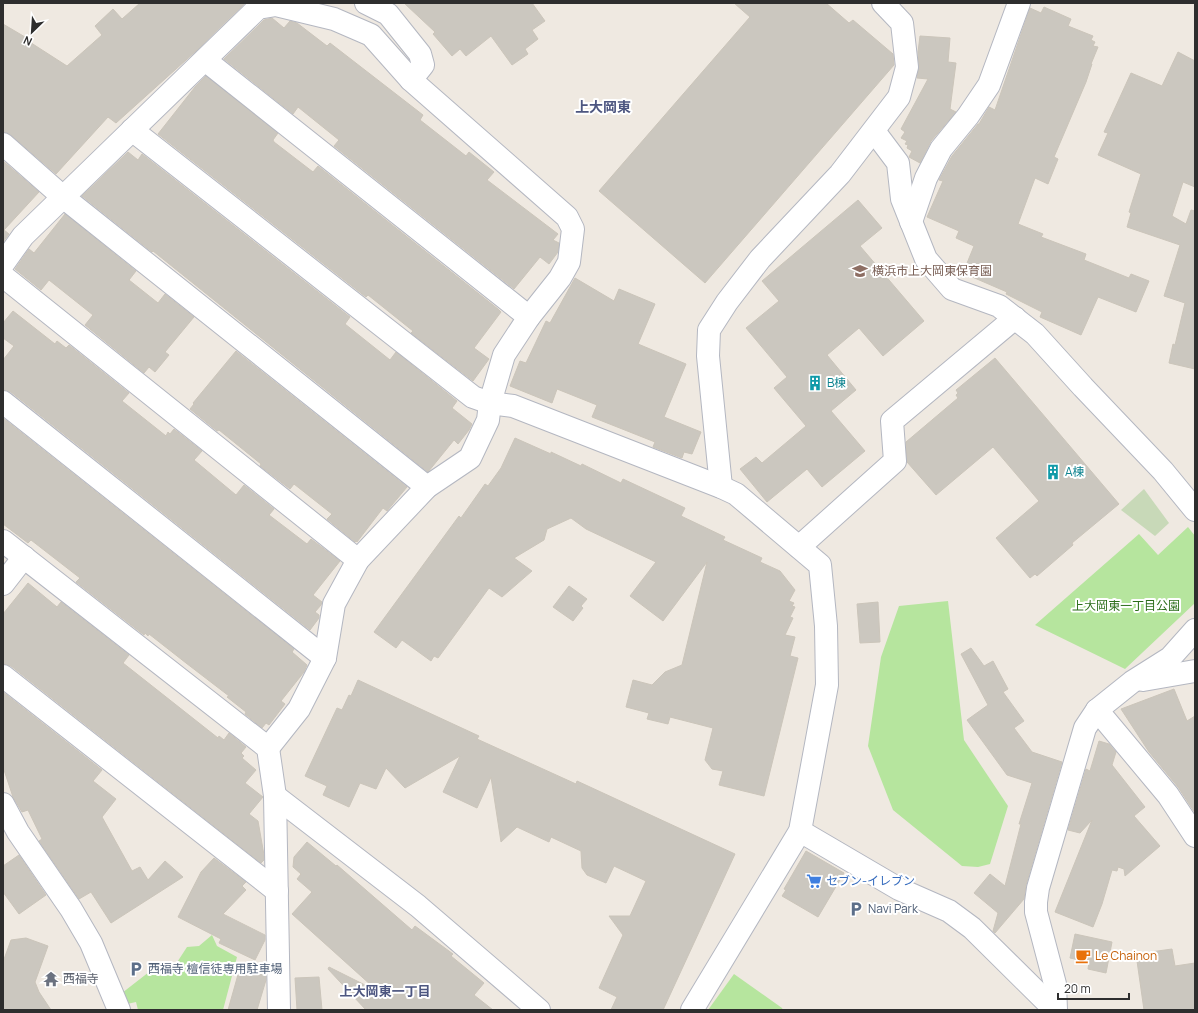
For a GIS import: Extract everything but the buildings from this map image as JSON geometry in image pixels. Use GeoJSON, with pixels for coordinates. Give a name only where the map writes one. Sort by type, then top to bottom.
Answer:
{"type":"FeatureCollection","features":[{"type":"Feature","properties":{"kind":"street"},"geometry":{"type":"LineString","coordinates":[[366,3],[388,14],[420,54],[423,65],[410,80]]}},
{"type":"Feature","properties":{"kind":"street"},"geometry":{"type":"LineString","coordinates":[[722,487],[708,356],[709,330],[726,302],[760,260],[840,174],[899,97],[907,67],[902,23],[883,3]]}},
{"type":"Feature","properties":{"kind":"street"},"geometry":{"type":"LineString","coordinates":[[911,222],[926,178],[940,149],[968,116],[989,86],[1019,3]]}},
{"type":"Feature","properties":{"kind":"street"},"geometry":{"type":"LineString","coordinates":[[3,264],[23,236],[258,8],[276,4],[334,19],[371,35],[410,80],[566,217],[573,229],[569,262],[560,278],[529,317],[504,355],[490,403],[488,420],[470,458],[427,487],[358,560],[334,604],[325,658],[299,709],[268,748]]}},
{"type":"Feature","properties":{"kind":"street"},"geometry":{"type":"LineString","coordinates":[[205,60],[529,317]]}},
{"type":"Feature","properties":{"kind":"street"},"geometry":{"type":"LineString","coordinates":[[132,130],[473,398],[490,403],[513,406],[722,487],[736,494],[820,565],[826,626],[827,685],[800,831],[692,1010]]}},
{"type":"Feature","properties":{"kind":"street"},"geometry":{"type":"LineString","coordinates":[[874,131],[898,163],[902,199],[926,259],[952,289],[999,306],[1035,334],[1163,471],[1195,510]]}},
{"type":"Feature","properties":{"kind":"street"},"geometry":{"type":"LineString","coordinates":[[3,144],[63,197],[427,487]]}},
{"type":"Feature","properties":{"kind":"street"},"geometry":{"type":"LineString","coordinates":[[3,276],[358,560]]}},
{"type":"Feature","properties":{"kind":"street"},"geometry":{"type":"LineString","coordinates":[[799,547],[895,461],[892,421],[1015,318]]}},
{"type":"Feature","properties":{"kind":"street"},"geometry":{"type":"LineString","coordinates":[[3,402],[325,658]]}},
{"type":"Feature","properties":{"kind":"street"},"geometry":{"type":"LineString","coordinates":[[3,541],[268,748],[275,796],[279,1010]]}},
{"type":"Feature","properties":{"kind":"street"},"geometry":{"type":"LineString","coordinates":[[3,584],[24,557]]}},
{"type":"Feature","properties":{"kind":"street"},"geometry":{"type":"LineString","coordinates":[[1056,1010],[1055,984],[1036,912],[1036,902],[1038,888],[1051,840],[1085,728],[1096,710],[1132,682],[1170,658],[1195,630]]}},
{"type":"Feature","properties":{"kind":"street"},"geometry":{"type":"LineString","coordinates":[[1132,682],[1195,671]]}},
{"type":"Feature","properties":{"kind":"street"},"geometry":{"type":"LineString","coordinates":[[3,676],[277,891]]}},
{"type":"Feature","properties":{"kind":"street"},"geometry":{"type":"LineString","coordinates":[[1096,710],[1168,795],[1195,836]]}},
{"type":"Feature","properties":{"kind":"street"},"geometry":{"type":"LineString","coordinates":[[275,796],[418,906],[539,1010]]}},
{"type":"Feature","properties":{"kind":"street"},"geometry":{"type":"LineString","coordinates":[[3,804],[18,832],[71,909],[91,943],[119,1010]]}},
{"type":"Feature","properties":{"kind":"street"},"geometry":{"type":"LineString","coordinates":[[800,831],[899,889],[949,911],[972,928],[1056,1010]]}},
{"type":"Feature","properties":{"kind":"green space"},"geometry":{"type":"Polygon","coordinates":[[[1144,489],[1169,523],[1155,536],[1121,510],[1144,489]]]}},
{"type":"Feature","properties":{"kind":"green space","name":"上大岡東一丁目公園"},"geometry":{"type":"Polygon","coordinates":[[[1188,527],[1195,536],[1195,603],[1125,669],[1035,625],[1139,534],[1158,555],[1188,527]]]}},
{"type":"Feature","properties":{"kind":"green space"},"geometry":{"type":"Polygon","coordinates":[[[948,601],[964,740],[1008,806],[990,864],[978,867],[962,866],[893,810],[868,746],[881,657],[899,606],[948,601]]]}},
{"type":"Feature","properties":{"kind":"green space"},"geometry":{"type":"Polygon","coordinates":[[[212,935],[217,946],[237,957],[223,1010],[138,1010],[136,1002],[127,1004],[122,993],[149,972],[174,967],[187,947],[199,946],[212,935]]]}},
{"type":"Feature","properties":{"kind":"green space"},"geometry":{"type":"Polygon","coordinates":[[[734,974],[782,1008],[783,1010],[708,1010],[734,974]]]}},
{"type":"Feature","properties":{"kind":"place","name":"横浜市上大岡東保育園"},"geometry":{"type":"Point","coordinates":[860,271]}},
{"type":"Feature","properties":{"kind":"place","name":"B棟"},"geometry":{"type":"Point","coordinates":[815,383]}},
{"type":"Feature","properties":{"kind":"place","name":"A棟"},"geometry":{"type":"Point","coordinates":[1053,472]}},
{"type":"Feature","properties":{"kind":"place","name":"セブン-イレブン"},"geometry":{"type":"Point","coordinates":[814,881]}},
{"type":"Feature","properties":{"kind":"place","name":"Navi Park"},"geometry":{"type":"Point","coordinates":[856,909]}},
{"type":"Feature","properties":{"kind":"place","name":"Le Chainon"},"geometry":{"type":"Point","coordinates":[1083,956]}},
{"type":"Feature","properties":{"kind":"place","name":"西福寺 檀信徒専用駐車場"},"geometry":{"type":"Point","coordinates":[136,969]}},
{"type":"Feature","properties":{"kind":"place","name":"西福寺"},"geometry":{"type":"Point","coordinates":[51,979]}},
{"type":"Feature","properties":{"kind":"district","name":"上大岡東"},"geometry":{"type":"Point","coordinates":[603,107]}},
{"type":"Feature","properties":{"kind":"district","name":"上大岡東一丁目"},"geometry":{"type":"Point","coordinates":[385,991]}}]}
